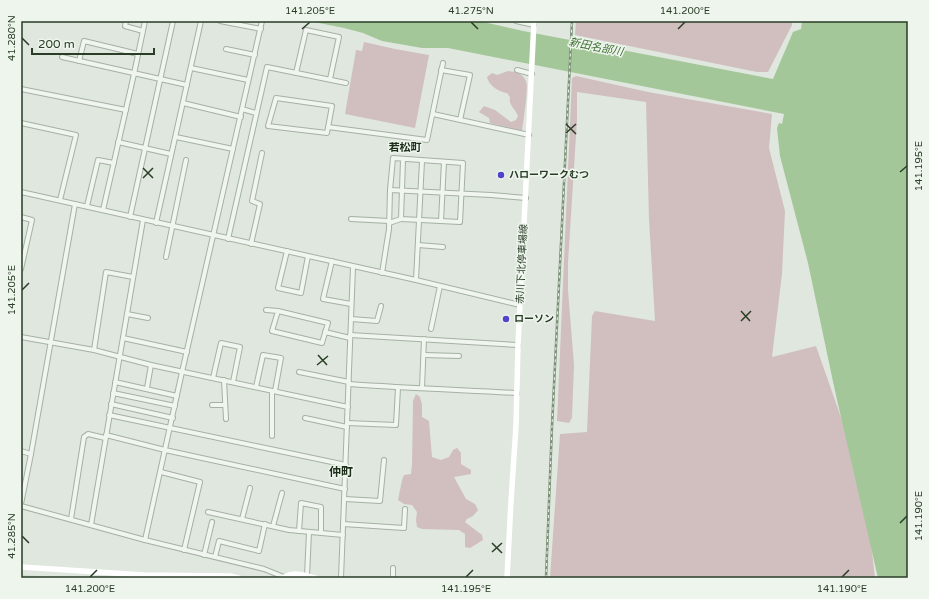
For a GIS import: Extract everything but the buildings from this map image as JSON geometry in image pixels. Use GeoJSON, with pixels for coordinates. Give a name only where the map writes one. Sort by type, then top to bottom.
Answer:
{"type":"FeatureCollection","features":[{"type":"Feature","properties":{"kind":"main road","name":"赤川下北停車場線"},"geometry":{"type":"LineString","coordinates":[[507,578],[534,24]]}},
{"type":"Feature","properties":{"kind":"main road"},"geometry":{"type":"LineString","coordinates":[[21,567],[144,576],[230,576],[238,578]]}},
{"type":"Feature","properties":{"kind":"main road"},"geometry":{"type":"LineString","coordinates":[[283,578],[294,574],[315,578]]}},
{"type":"Feature","properties":{"kind":"street"},"geometry":{"type":"LineString","coordinates":[[126,21],[125,26],[143,31]]}},
{"type":"Feature","properties":{"kind":"street"},"geometry":{"type":"LineString","coordinates":[[103,210],[145,21]]}},
{"type":"Feature","properties":{"kind":"street"},"geometry":{"type":"LineString","coordinates":[[130,217],[173,21]]}},
{"type":"Feature","properties":{"kind":"street"},"geometry":{"type":"LineString","coordinates":[[156,223],[201,21]]}},
{"type":"Feature","properties":{"kind":"street"},"geometry":{"type":"LineString","coordinates":[[220,21],[261,29]]}},
{"type":"Feature","properties":{"kind":"street"},"geometry":{"type":"LineString","coordinates":[[145,540],[262,21]]}},
{"type":"Feature","properties":{"kind":"street"},"geometry":{"type":"LineString","coordinates":[[516,21],[534,24]]}},
{"type":"Feature","properties":{"kind":"street"},"geometry":{"type":"LineString","coordinates":[[296,72],[306,30],[339,37],[330,79]]}},
{"type":"Feature","properties":{"kind":"street"},"geometry":{"type":"LineString","coordinates":[[79,62],[84,41],[138,54]]}},
{"type":"Feature","properties":{"kind":"street"},"geometry":{"type":"LineString","coordinates":[[226,49],[255,55]]}},
{"type":"Feature","properties":{"kind":"street"},"geometry":{"type":"LineString","coordinates":[[62,57],[187,85]]}},
{"type":"Feature","properties":{"kind":"street"},"geometry":{"type":"LineString","coordinates":[[328,127],[428,140],[443,63]]}},
{"type":"Feature","properties":{"kind":"street"},"geometry":{"type":"LineString","coordinates":[[228,238],[266,67],[330,79],[346,84]]}},
{"type":"Feature","properties":{"kind":"street"},"geometry":{"type":"LineString","coordinates":[[191,68],[248,80]]}},
{"type":"Feature","properties":{"kind":"street"},"geometry":{"type":"LineString","coordinates":[[442,70],[470,75],[460,120]]}},
{"type":"Feature","properties":{"kind":"street"},"geometry":{"type":"LineString","coordinates":[[517,70],[532,74]]}},
{"type":"Feature","properties":{"kind":"street"},"geometry":{"type":"LineString","coordinates":[[21,89],[126,110]]}},
{"type":"Feature","properties":{"kind":"street"},"geometry":{"type":"LineString","coordinates":[[276,98],[332,106],[328,127],[327,133],[268,126],[276,98]]}},
{"type":"Feature","properties":{"kind":"street"},"geometry":{"type":"LineString","coordinates":[[183,103],[241,117]]}},
{"type":"Feature","properties":{"kind":"street"},"geometry":{"type":"LineString","coordinates":[[242,109],[256,113]]}},
{"type":"Feature","properties":{"kind":"street"},"geometry":{"type":"LineString","coordinates":[[433,114],[529,136]]}},
{"type":"Feature","properties":{"kind":"street"},"geometry":{"type":"LineString","coordinates":[[21,123],[76,135],[60,200]]}},
{"type":"Feature","properties":{"kind":"street"},"geometry":{"type":"LineString","coordinates":[[176,137],[233,149]]}},
{"type":"Feature","properties":{"kind":"street"},"geometry":{"type":"LineString","coordinates":[[118,142],[171,154]]}},
{"type":"Feature","properties":{"kind":"street"},"geometry":{"type":"LineString","coordinates":[[251,244],[260,204],[252,202],[262,153]]}},
{"type":"Feature","properties":{"kind":"street"},"geometry":{"type":"LineString","coordinates":[[350,219],[389,222],[401,219],[460,222],[464,163],[403,160],[392,158],[390,190],[389,222],[389,229],[382,273]]}},
{"type":"Feature","properties":{"kind":"street"},"geometry":{"type":"LineString","coordinates":[[88,206],[98,160],[114,163]]}},
{"type":"Feature","properties":{"kind":"street"},"geometry":{"type":"LineString","coordinates":[[166,257],[186,160]]}},
{"type":"Feature","properties":{"kind":"street"},"geometry":{"type":"LineString","coordinates":[[401,219],[403,160]]}},
{"type":"Feature","properties":{"kind":"street"},"geometry":{"type":"LineString","coordinates":[[416,280],[422,161]]}},
{"type":"Feature","properties":{"kind":"street"},"geometry":{"type":"LineString","coordinates":[[441,221],[444,162]]}},
{"type":"Feature","properties":{"kind":"street"},"geometry":{"type":"LineString","coordinates":[[390,190],[526,198]]}},
{"type":"Feature","properties":{"kind":"street"},"geometry":{"type":"LineString","coordinates":[[21,192],[416,280],[520,305]]}},
{"type":"Feature","properties":{"kind":"street"},"geometry":{"type":"LineString","coordinates":[[75,204],[31,454],[23,483],[21,505],[145,540],[264,569],[283,578]]}},
{"type":"Feature","properties":{"kind":"street"},"geometry":{"type":"LineString","coordinates":[[21,217],[32,220],[23,247],[21,269]]}},
{"type":"Feature","properties":{"kind":"street"},"geometry":{"type":"LineString","coordinates":[[91,525],[110,404],[143,220]]}},
{"type":"Feature","properties":{"kind":"street"},"geometry":{"type":"LineString","coordinates":[[418,245],[443,247]]}},
{"type":"Feature","properties":{"kind":"street"},"geometry":{"type":"LineString","coordinates":[[287,251],[278,288],[301,293],[308,256]]}},
{"type":"Feature","properties":{"kind":"street"},"geometry":{"type":"LineString","coordinates":[[332,261],[324,299],[351,304]]}},
{"type":"Feature","properties":{"kind":"street"},"geometry":{"type":"LineString","coordinates":[[341,578],[353,267]]}},
{"type":"Feature","properties":{"kind":"street"},"geometry":{"type":"LineString","coordinates":[[94,350],[106,272],[133,277]]}},
{"type":"Feature","properties":{"kind":"street"},"geometry":{"type":"LineString","coordinates":[[430,329],[440,286]]}},
{"type":"Feature","properties":{"kind":"street"},"geometry":{"type":"LineString","coordinates":[[351,319],[377,321],[381,306]]}},
{"type":"Feature","properties":{"kind":"street"},"geometry":{"type":"LineString","coordinates":[[266,310],[278,311],[328,323],[322,343],[272,331],[278,311]]}},
{"type":"Feature","properties":{"kind":"street"},"geometry":{"type":"LineString","coordinates":[[127,314],[148,318]]}},
{"type":"Feature","properties":{"kind":"street"},"geometry":{"type":"LineString","coordinates":[[325,332],[350,336],[518,345]]}},
{"type":"Feature","properties":{"kind":"street"},"geometry":{"type":"LineString","coordinates":[[21,337],[94,350],[182,372],[348,406]]}},
{"type":"Feature","properties":{"kind":"street"},"geometry":{"type":"LineString","coordinates":[[123,338],[187,352]]}},
{"type":"Feature","properties":{"kind":"street"},"geometry":{"type":"LineString","coordinates":[[422,388],[424,339]]}},
{"type":"Feature","properties":{"kind":"street"},"geometry":{"type":"LineString","coordinates":[[213,378],[221,343],[240,347],[233,382]]}},
{"type":"Feature","properties":{"kind":"street"},"geometry":{"type":"LineString","coordinates":[[256,387],[264,355],[281,358],[273,391],[272,436]]}},
{"type":"Feature","properties":{"kind":"street"},"geometry":{"type":"LineString","coordinates":[[424,355],[459,356]]}},
{"type":"Feature","properties":{"kind":"street"},"geometry":{"type":"LineString","coordinates":[[147,388],[151,365]]}},
{"type":"Feature","properties":{"kind":"street"},"geometry":{"type":"LineString","coordinates":[[299,372],[349,383],[398,388],[517,393]]}},
{"type":"Feature","properties":{"kind":"street"},"geometry":{"type":"LineString","coordinates":[[224,380],[226,419]]}},
{"type":"Feature","properties":{"kind":"street"},"geometry":{"type":"LineString","coordinates":[[115,382],[177,396]]}},
{"type":"Feature","properties":{"kind":"street"},"geometry":{"type":"LineString","coordinates":[[305,418],[347,425],[396,425],[398,388]]}},
{"type":"Feature","properties":{"kind":"street"},"geometry":{"type":"LineString","coordinates":[[113,393],[175,406]]}},
{"type":"Feature","properties":{"kind":"street"},"geometry":{"type":"LineString","coordinates":[[110,404],[173,418]]}},
{"type":"Feature","properties":{"kind":"street"},"geometry":{"type":"LineString","coordinates":[[212,405],[225,405]]}},
{"type":"Feature","properties":{"kind":"street"},"geometry":{"type":"LineString","coordinates":[[109,414],[346,465]]}},
{"type":"Feature","properties":{"kind":"street"},"geometry":{"type":"LineString","coordinates":[[71,519],[84,437],[88,434],[345,488]]}},
{"type":"Feature","properties":{"kind":"street"},"geometry":{"type":"LineString","coordinates":[[21,451],[31,454]]}},
{"type":"Feature","properties":{"kind":"street"},"geometry":{"type":"LineString","coordinates":[[345,499],[380,501],[384,460]]}},
{"type":"Feature","properties":{"kind":"street"},"geometry":{"type":"LineString","coordinates":[[160,472],[200,482],[184,550]]}},
{"type":"Feature","properties":{"kind":"street"},"geometry":{"type":"LineString","coordinates":[[242,519],[250,488]]}},
{"type":"Feature","properties":{"kind":"street"},"geometry":{"type":"LineString","coordinates":[[273,526],[282,493]]}},
{"type":"Feature","properties":{"kind":"street"},"geometry":{"type":"LineString","coordinates":[[299,531],[301,503],[321,507],[321,533]]}},
{"type":"Feature","properties":{"kind":"street"},"geometry":{"type":"LineString","coordinates":[[343,524],[404,528],[405,509]]}},
{"type":"Feature","properties":{"kind":"street"},"geometry":{"type":"LineString","coordinates":[[208,512],[299,531],[343,535]]}},
{"type":"Feature","properties":{"kind":"street"},"geometry":{"type":"LineString","coordinates":[[204,555],[212,522]]}},
{"type":"Feature","properties":{"kind":"street"},"geometry":{"type":"LineString","coordinates":[[215,557],[219,541],[259,551],[265,524]]}},
{"type":"Feature","properties":{"kind":"street"},"geometry":{"type":"LineString","coordinates":[[307,576],[308,532]]}},
{"type":"Feature","properties":{"kind":"street"},"geometry":{"type":"LineString","coordinates":[[393,578],[394,568]]}},
{"type":"Feature","properties":{"kind":"shaded area"},"geometry":{"type":"Polygon","coordinates":[[[576,21],[792,21],[792,25],[768,72],[757,72],[575,35],[576,21]]]}},
{"type":"Feature","properties":{"kind":"shaded area"},"geometry":{"type":"Polygon","coordinates":[[[364,42],[429,55],[415,128],[345,114],[356,50],[362,51],[364,42]]]}},
{"type":"Feature","properties":{"kind":"shaded area"},"geometry":{"type":"Polygon","coordinates":[[[508,71],[518,73],[523,76],[527,85],[522,131],[490,123],[489,118],[479,112],[484,106],[495,110],[511,122],[516,120],[518,116],[511,104],[510,97],[507,93],[492,86],[487,77],[492,73],[497,75],[508,71]]]}},
{"type":"Feature","properties":{"kind":"shaded area"},"geometry":{"type":"Polygon","coordinates":[[[576,76],[648,92],[772,114],[769,148],[785,211],[782,274],[772,357],[816,346],[850,443],[866,500],[875,578],[550,578],[560,434],[587,432],[592,316],[595,311],[655,321],[649,219],[646,102],[577,92],[577,120],[568,263],[568,290],[574,365],[572,418],[569,423],[557,421],[572,78],[576,76]]]}},
{"type":"Feature","properties":{"kind":"shaded area"},"geometry":{"type":"Polygon","coordinates":[[[416,394],[420,397],[422,417],[429,421],[432,457],[441,460],[449,457],[453,450],[457,448],[461,453],[461,464],[471,470],[471,474],[454,477],[466,499],[475,504],[478,510],[465,522],[482,535],[483,540],[470,548],[465,547],[465,534],[459,530],[422,529],[417,527],[417,512],[412,505],[404,504],[398,500],[404,475],[411,474],[413,401],[416,394]]]}},
{"type":"Feature","properties":{"kind":"shaded area"},"geometry":{"type":"Polygon","coordinates":[[[21,575],[71,578],[21,578],[21,575]]]}},
{"type":"Feature","properties":{"kind":"water","name":"新田名部川"},"geometry":{"type":"Polygon","coordinates":[[[309,21],[479,21],[523,31],[773,79],[793,32],[801,29],[802,21],[908,21],[908,578],[878,578],[835,391],[808,263],[780,156],[777,128],[779,123],[782,124],[784,114],[448,48],[422,48],[382,41],[363,33],[309,21]]]}},
{"type":"Feature","properties":{"kind":"railway"},"geometry":{"type":"LineString","coordinates":[[546,578],[572,21]]}},
{"type":"Feature","properties":{"kind":"place","name":"ハローワークむつ"},"geometry":{"type":"Point","coordinates":[501,175]}},
{"type":"Feature","properties":{"kind":"place","name":"ローソン"},"geometry":{"type":"Point","coordinates":[506,319]}},
{"type":"Feature","properties":{"kind":"district","name":"若松町"},"geometry":{"type":"Point","coordinates":[405,147]}},
{"type":"Feature","properties":{"kind":"district","name":"仲町"},"geometry":{"type":"Point","coordinates":[341,472]}}]}
